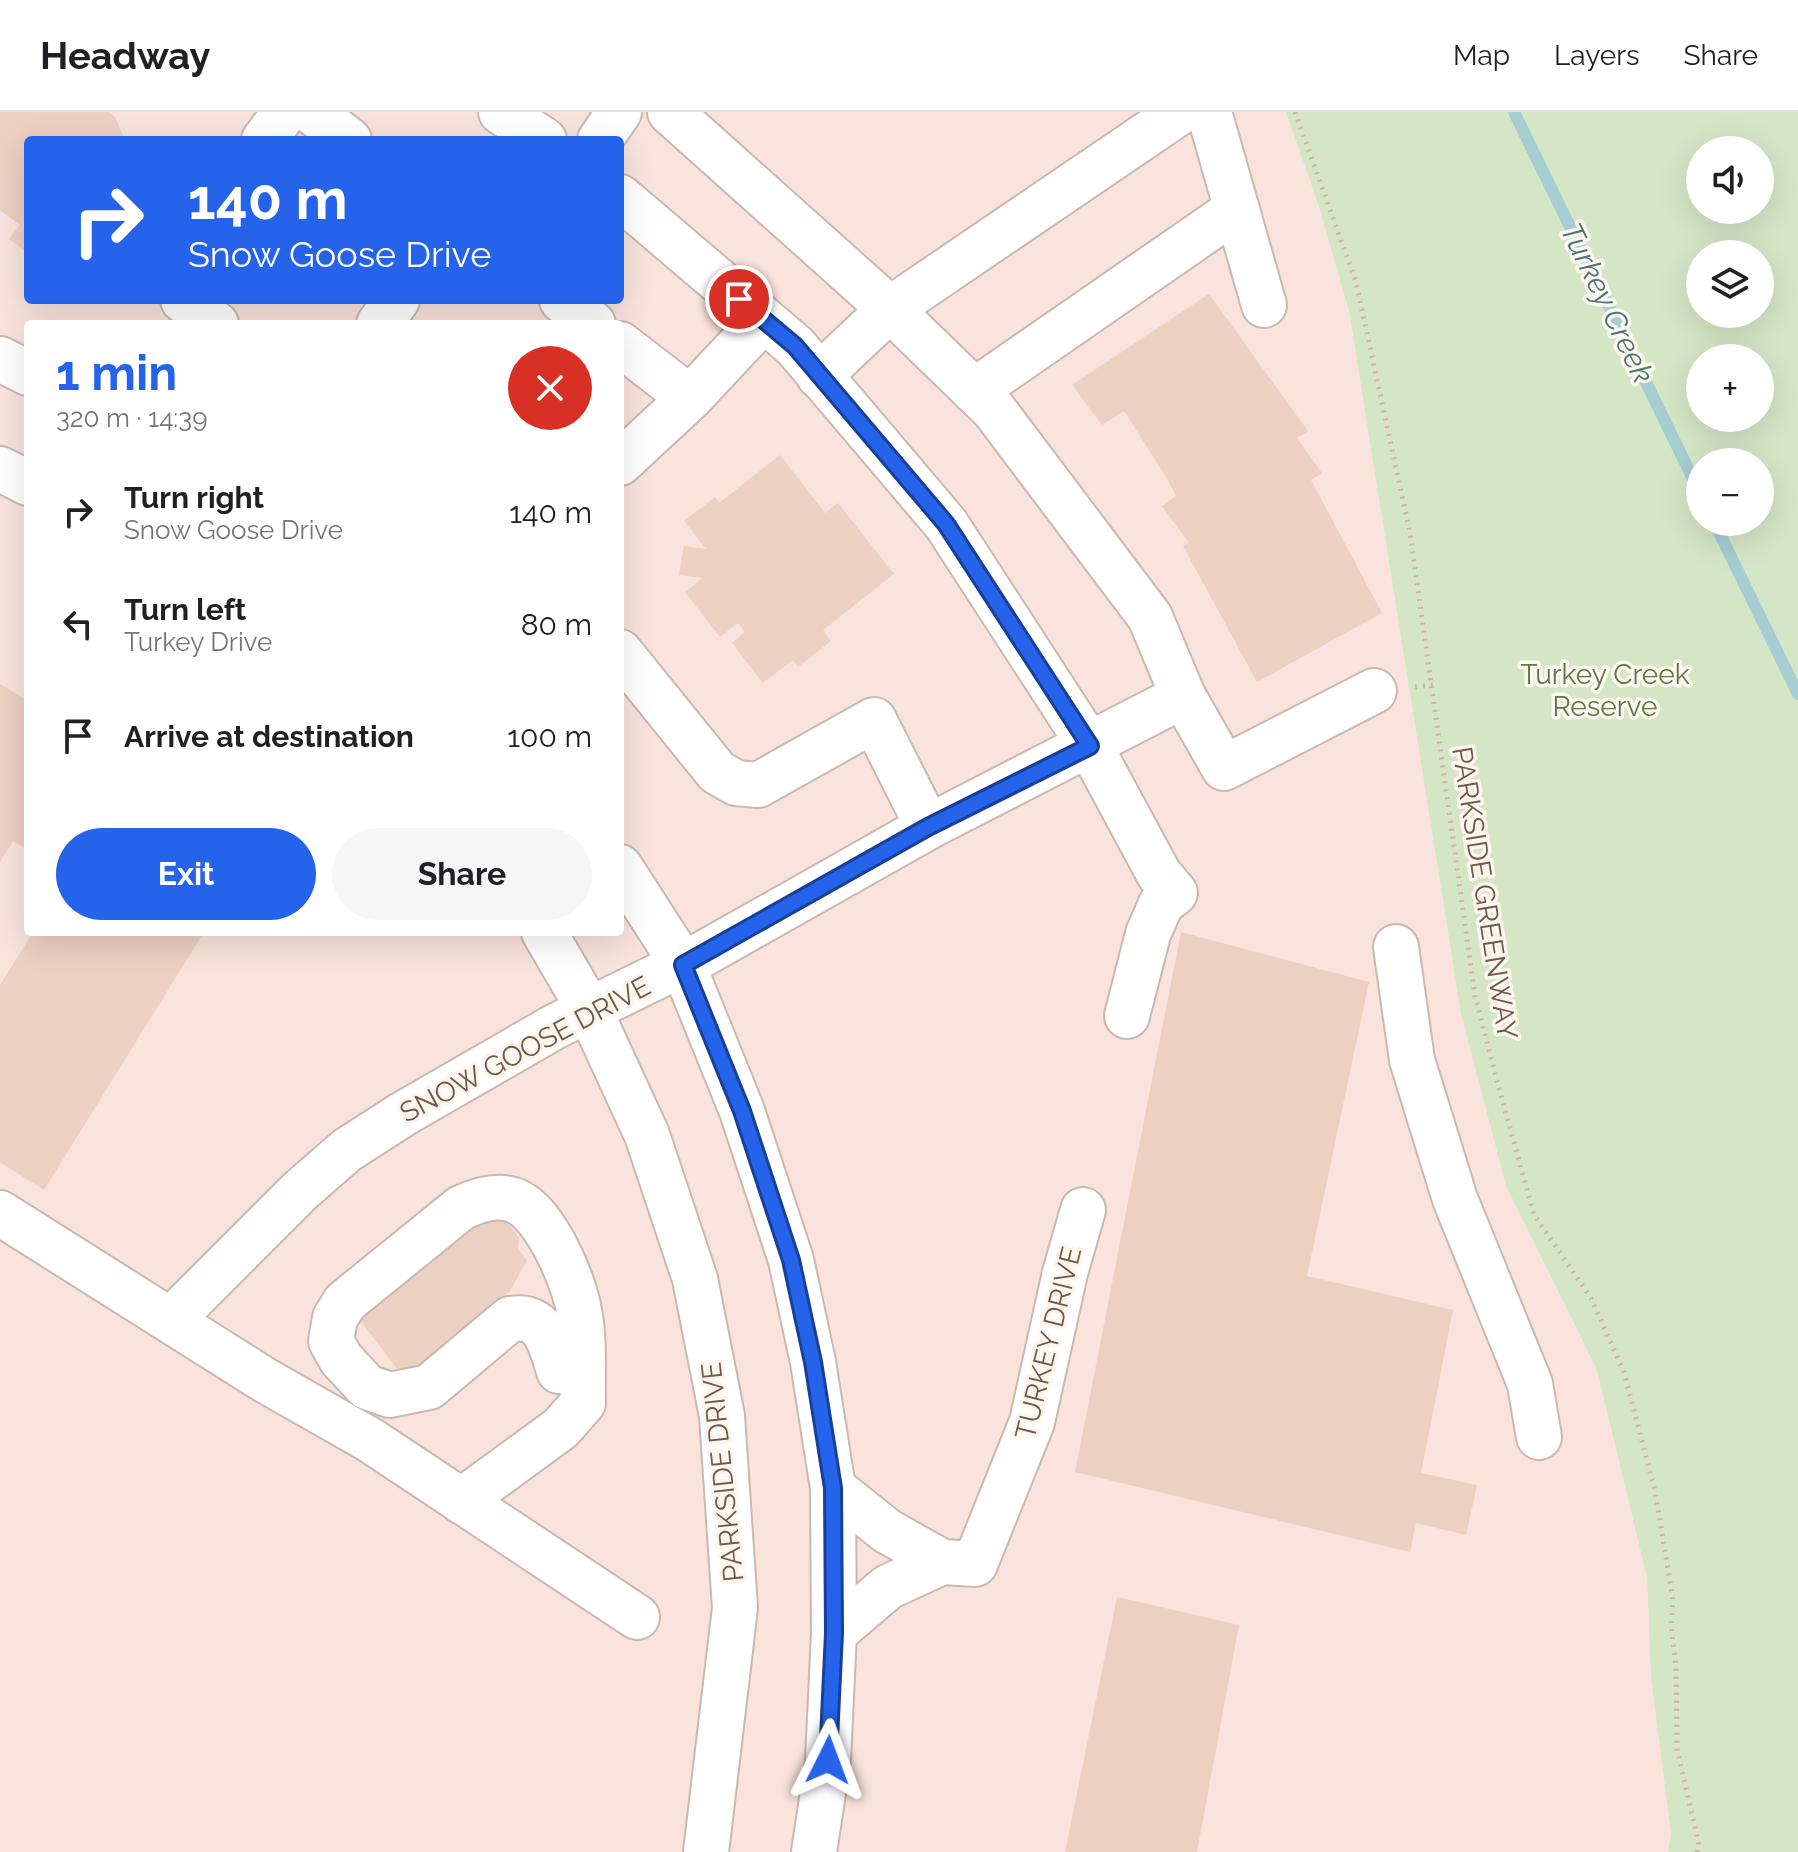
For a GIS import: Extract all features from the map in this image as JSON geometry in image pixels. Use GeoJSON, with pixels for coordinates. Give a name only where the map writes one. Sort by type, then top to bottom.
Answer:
{"type":"FeatureCollection","features":[{"type":"Feature","properties":{"kind":"street"},"geometry":{"type":"LineString","coordinates":[[267,136],[285,112]]}},
{"type":"Feature","properties":{"kind":"street"},"geometry":{"type":"LineString","coordinates":[[312,112],[344,136]]}},
{"type":"Feature","properties":{"kind":"street"},"geometry":{"type":"LineString","coordinates":[[501,112],[538,136]]}},
{"type":"Feature","properties":{"kind":"street"},"geometry":{"type":"LineString","coordinates":[[603,136],[619,112]]}},
{"type":"Feature","properties":{"kind":"street"},"geometry":{"type":"LineString","coordinates":[[670,112],[890,309],[994,410],[1150,617],[1183,696],[1224,768],[1374,691]]}},
{"type":"Feature","properties":{"kind":"street"},"geometry":{"type":"LineString","coordinates":[[819,376],[890,309],[1180,112]]}},
{"type":"Feature","properties":{"kind":"street"},"geometry":{"type":"LineString","coordinates":[[1209,112],[1264,305]]}},
{"type":"Feature","properties":{"kind":"street"},"geometry":{"type":"LineString","coordinates":[[624,200],[795,346],[946,524],[1090,746],[1178,893],[1161,904],[1148,934],[1127,1016]]}},
{"type":"Feature","properties":{"kind":"street"},"geometry":{"type":"LineString","coordinates":[[974,391],[1237,209]]}},
{"type":"Feature","properties":{"kind":"street"},"geometry":{"type":"LineString","coordinates":[[188,304],[210,320]]}},
{"type":"Feature","properties":{"kind":"street"},"geometry":{"type":"LineString","coordinates":[[567,304],[588,320]]}},
{"type":"Feature","properties":{"kind":"street"},"geometry":{"type":"LineString","coordinates":[[624,459],[690,398],[763,320]]}},
{"type":"Feature","properties":{"kind":"street"},"geometry":{"type":"LineString","coordinates":[[624,347],[690,398]]}},
{"type":"Feature","properties":{"kind":"street"},"geometry":{"type":"LineString","coordinates":[[0,469],[24,481]]}},
{"type":"Feature","properties":{"kind":"street"},"geometry":{"type":"LineString","coordinates":[[624,657],[717,772],[736,783],[758,785],[874,720],[928,827]]}},
{"type":"Feature","properties":{"kind":"street","name":"SNOW GOOSE DRIVE"},"geometry":{"type":"LineString","coordinates":[[171,1320],[300,1191],[347,1150],[403,1114],[541,1035],[683,965],[928,827],[1183,696]]}},
{"type":"Feature","properties":{"kind":"street"},"geometry":{"type":"LineString","coordinates":[[624,873],[683,965],[742,1111],[791,1260],[813,1362],[833,1488],[834,1633],[828,1760],[814,1852]]}},
{"type":"Feature","properties":{"kind":"street","name":"PARKSIDE DRIVE"},"geometry":{"type":"LineString","coordinates":[[546,936],[590,1011],[647,1135],[695,1279],[722,1416],[735,1608],[706,1852]]}},
{"type":"Feature","properties":{"kind":"street"},"geometry":{"type":"LineString","coordinates":[[1396,947],[1412,1060],[1455,1199],[1530,1384],[1539,1437]]}},
{"type":"Feature","properties":{"kind":"street"},"geometry":{"type":"LineString","coordinates":[[461,1501],[561,1428],[583,1403],[581,1317],[565,1266],[539,1218],[526,1206],[503,1198],[480,1199],[461,1208],[345,1302],[335,1318],[331,1341],[341,1359],[367,1387],[390,1395],[429,1387],[510,1319],[523,1317],[537,1324],[549,1338],[559,1371]]}},
{"type":"Feature","properties":{"kind":"street","name":"TURKEY DRIVE"},"geometry":{"type":"LineString","coordinates":[[959,1563],[1032,1422],[1065,1273],[1083,1210]]}},
{"type":"Feature","properties":{"kind":"street"},"geometry":{"type":"LineString","coordinates":[[0,1213],[263,1379],[370,1440],[637,1617]]}},
{"type":"Feature","properties":{"kind":"street"},"geometry":{"type":"LineString","coordinates":[[833,1488],[887,1531],[959,1563]]}},
{"type":"Feature","properties":{"kind":"street"},"geometry":{"type":"LineString","coordinates":[[834,1633],[888,1587],[959,1563]]}},
{"type":"Feature","properties":{"kind":"path","name":"PARKSIDE GREENWAY"},"geometry":{"type":"LineString","coordinates":[[1295,112],[1356,282],[1407,519],[1432,674],[1475,996],[1497,1081],[1534,1215],[1591,1298],[1624,1372],[1655,1491],[1673,1600],[1671,1624],[1676,1667],[1677,1749],[1699,1845],[1697,1852]]}},
{"type":"Feature","properties":{"kind":"shaded area"},"geometry":{"type":"Polygon","coordinates":[[[0,112],[1286,112],[1319,207],[1349,311],[1461,1014],[1506,1186],[1597,1370],[1647,1578],[1651,1678],[1671,1834],[1668,1852],[0,1852],[0,112]]]}},
{"type":"Feature","properties":{"kind":"green space","name":"Turkey Creek Reserve"},"geometry":{"type":"Polygon","coordinates":[[[1286,112],[1798,112],[1798,1852],[1668,1852],[1671,1834],[1651,1678],[1647,1578],[1597,1370],[1506,1186],[1461,1014],[1349,311],[1319,207],[1286,112]]]}},
{"type":"Feature","properties":{"kind":"building"},"geometry":{"type":"Polygon","coordinates":[[[0,112],[108,112],[115,117],[123,136],[24,136],[24,250],[9,239],[20,225],[0,210],[0,112]]]}},
{"type":"Feature","properties":{"kind":"building"},"geometry":{"type":"Polygon","coordinates":[[[1209,294],[1308,431],[1297,438],[1322,473],[1311,480],[1382,613],[1257,682],[1183,546],[1189,543],[1162,506],[1176,496],[1165,475],[1124,411],[1102,425],[1072,385],[1209,294]]]}},
{"type":"Feature","properties":{"kind":"building"},"geometry":{"type":"Polygon","coordinates":[[[780,455],[825,513],[838,503],[894,574],[823,630],[831,641],[798,667],[793,660],[763,683],[732,643],[745,632],[738,623],[720,637],[685,592],[702,578],[679,575],[684,546],[706,549],[684,521],[715,497],[719,503],[780,455]]]}},
{"type":"Feature","properties":{"kind":"building"},"geometry":{"type":"Polygon","coordinates":[[[0,684],[24,699],[24,848],[13,841],[0,862],[0,684]]]}},
{"type":"Feature","properties":{"kind":"building"},"geometry":{"type":"Polygon","coordinates":[[[1181,932],[1369,982],[1307,1276],[1453,1310],[1421,1473],[1477,1485],[1466,1535],[1416,1523],[1410,1552],[1075,1472],[1181,932]]]}},
{"type":"Feature","properties":{"kind":"building"},"geometry":{"type":"Polygon","coordinates":[[[31,936],[202,936],[44,1190],[0,1162],[0,985],[31,936]]]}},
{"type":"Feature","properties":{"kind":"building"},"geometry":{"type":"Polygon","coordinates":[[[502,1217],[519,1237],[518,1249],[527,1260],[510,1291],[405,1379],[352,1310],[468,1225],[502,1217]]]}},
{"type":"Feature","properties":{"kind":"building"},"geometry":{"type":"Polygon","coordinates":[[[1117,1597],[1239,1625],[1197,1852],[1065,1852],[1117,1597]]]}},
{"type":"Feature","properties":{"kind":"waterway","name":"Turkey Creek"},"geometry":{"type":"LineString","coordinates":[[1514,112],[1686,464]]}},
{"type":"Feature","properties":{"kind":"waterway","name":"Turkey Creek"},"geometry":{"type":"LineString","coordinates":[[1721,536],[1798,694]]}},
{"type":"Feature","properties":{"kind":"route"},"geometry":{"type":"LineString","coordinates":[[739,299],[795,346],[946,524],[1090,746],[928,827],[683,965],[742,1111],[791,1260],[813,1362],[833,1488],[834,1633],[828,1760]]}}]}
